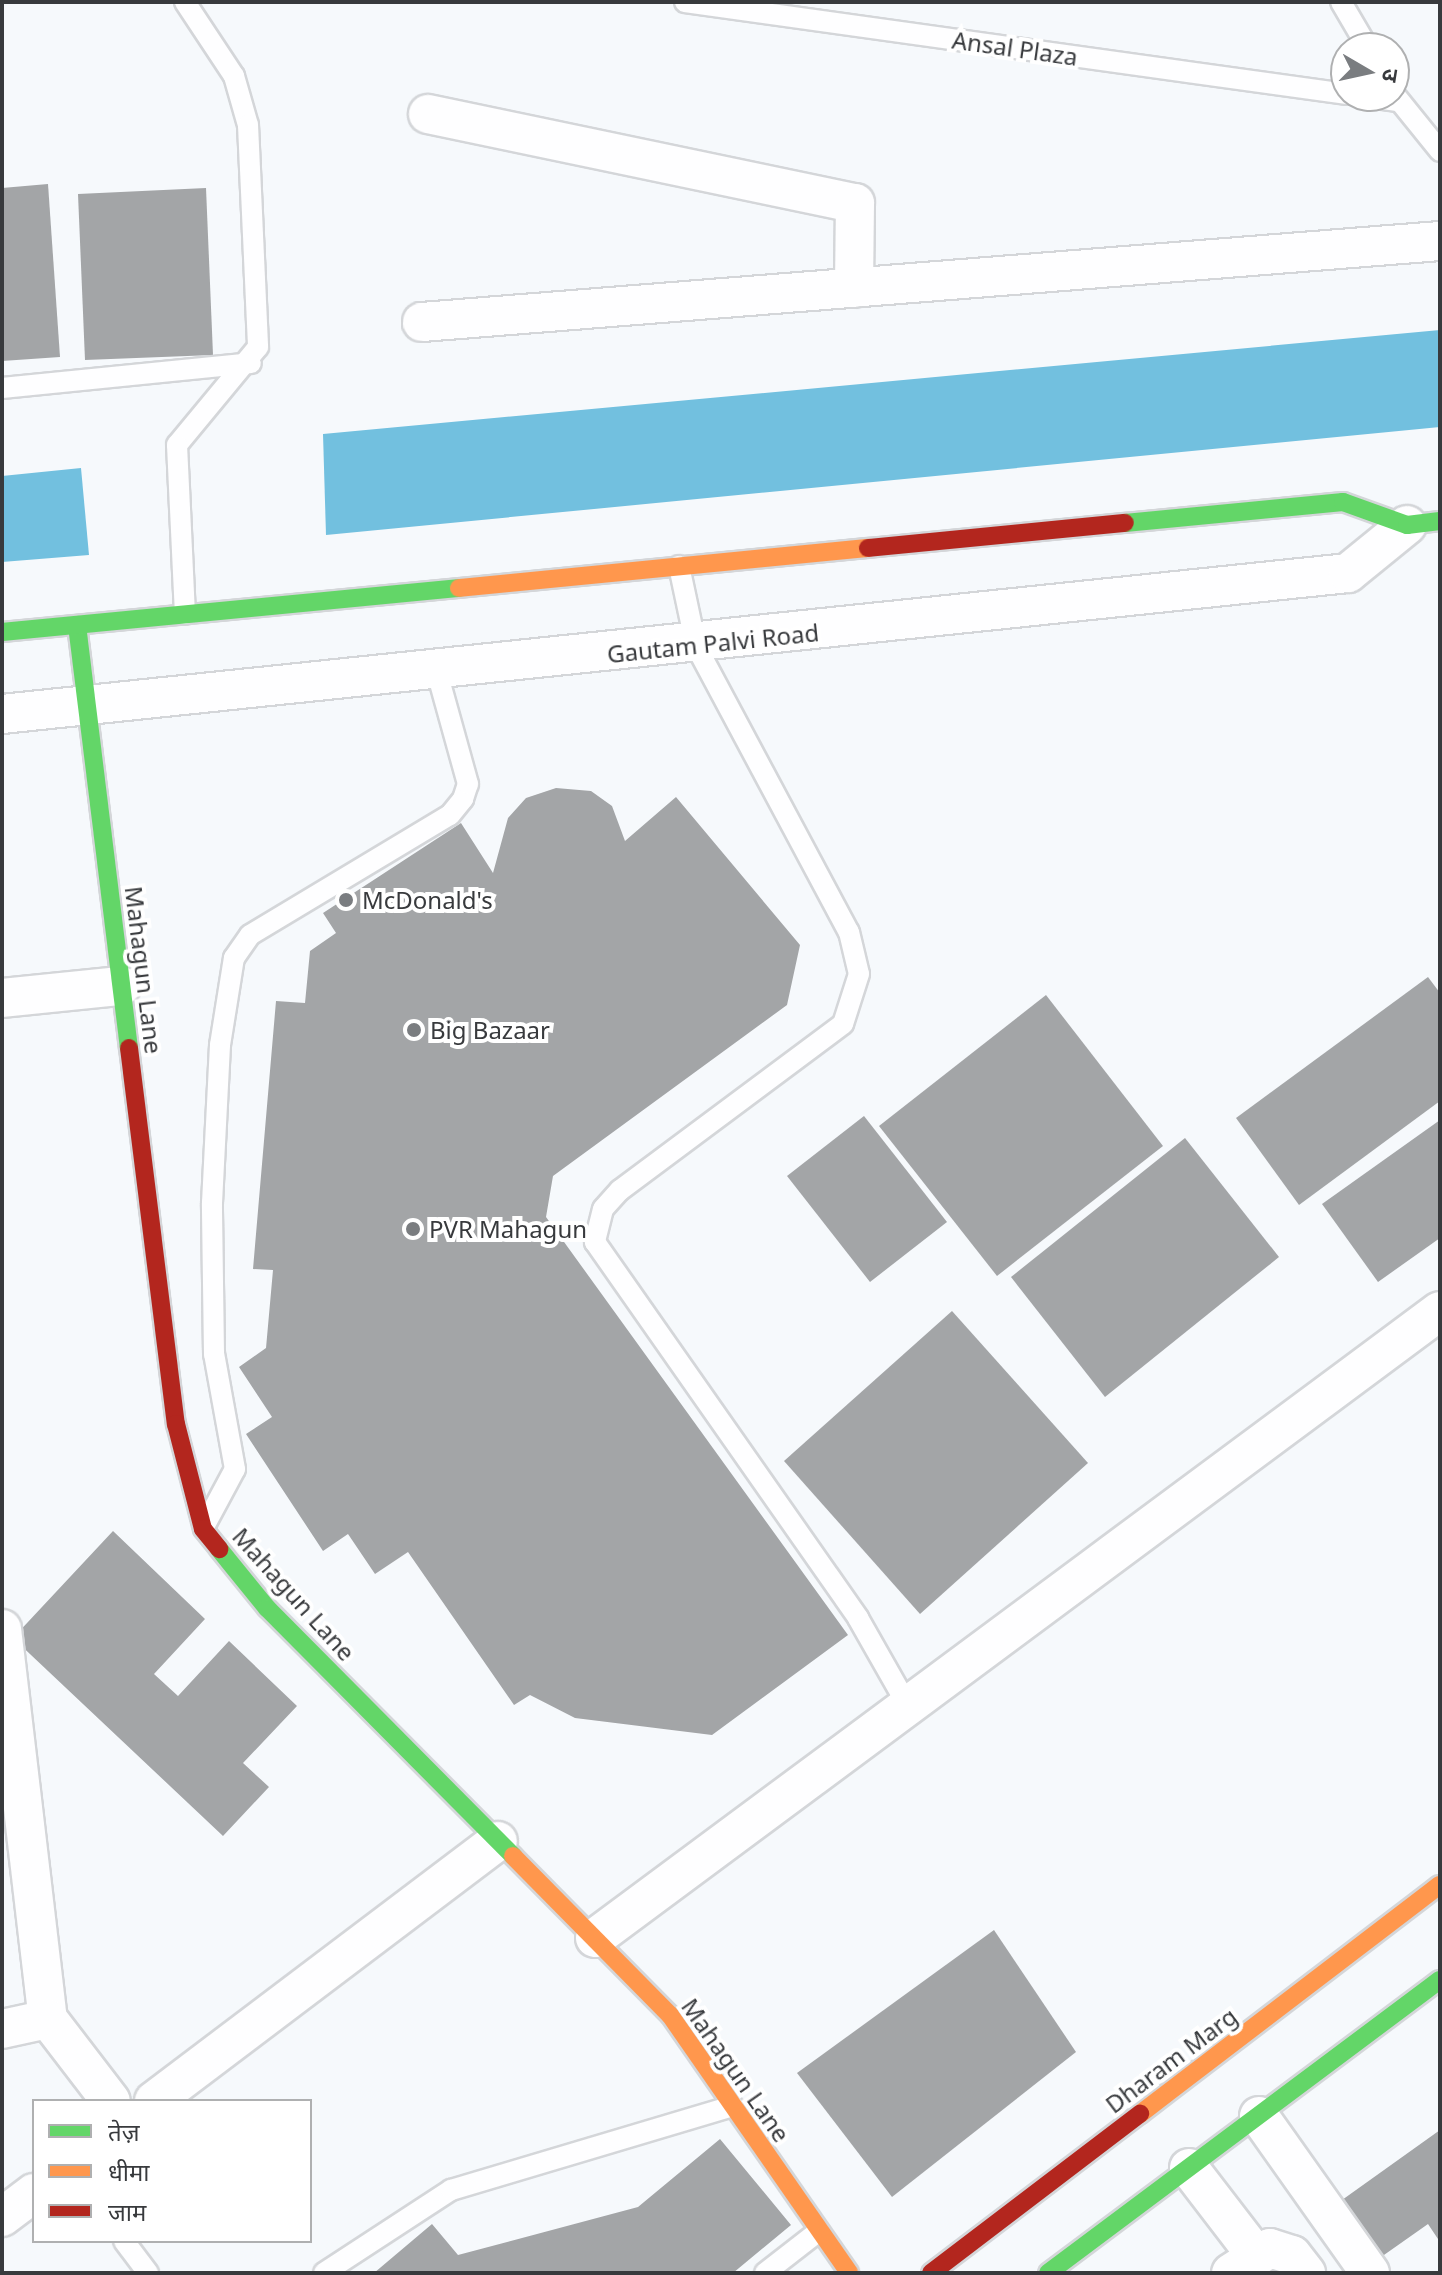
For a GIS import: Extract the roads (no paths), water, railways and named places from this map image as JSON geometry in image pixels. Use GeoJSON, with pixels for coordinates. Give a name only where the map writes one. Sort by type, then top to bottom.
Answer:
{"type":"FeatureCollection","features":[{"type":"Feature","properties":{"kind":"street"},"geometry":{"type":"LineString","coordinates":[[428,114],[855,203],[854,288]]}},
{"type":"Feature","properties":{"kind":"street"},"geometry":{"type":"LineString","coordinates":[[422,322],[1440,241]]}},
{"type":"Feature","properties":{"kind":"street","name":"Gautam Palvi Road"},"geometry":{"type":"LineString","coordinates":[[2,632],[1343,502],[1424,523]]}},
{"type":"Feature","properties":{"kind":"street","name":"Gautam Palvi Road"},"geometry":{"type":"LineString","coordinates":[[2,714],[436,669],[696,646],[1348,573],[1424,523]]}},
{"type":"Feature","properties":{"kind":"street","name":"Mahagun Lane"},"geometry":{"type":"LineString","coordinates":[[77,625],[176,1424],[203,1529],[267,1608],[670,2015],[849,2273]]}},
{"type":"Feature","properties":{"kind":"street"},"geometry":{"type":"LineString","coordinates":[[2,998],[121,986]]}},
{"type":"Feature","properties":{"kind":"street"},"geometry":{"type":"LineString","coordinates":[[595,1938],[1440,1311]]}},
{"type":"Feature","properties":{"kind":"street"},"geometry":{"type":"LineString","coordinates":[[2,1629],[48,2019],[109,2099]]}},
{"type":"Feature","properties":{"kind":"street"},"geometry":{"type":"LineString","coordinates":[[157,2099],[498,1841]]}},
{"type":"Feature","properties":{"kind":"street","name":"Dharam Marg"},"geometry":{"type":"LineString","coordinates":[[931,2273],[1440,1885]]}},
{"type":"Feature","properties":{"kind":"street"},"geometry":{"type":"LineString","coordinates":[[1048,2273],[1440,1980]]}},
{"type":"Feature","properties":{"kind":"street"},"geometry":{"type":"LineString","coordinates":[[2,2029],[48,2019]]}},
{"type":"Feature","properties":{"kind":"street"},"geometry":{"type":"LineString","coordinates":[[1259,2116],[1370,2273]]}},
{"type":"Feature","properties":{"kind":"street"},"geometry":{"type":"LineString","coordinates":[[1189,2168],[1243,2264],[1280,2249],[1306,2273]]}},
{"type":"Feature","properties":{"kind":"street"},"geometry":{"type":"LineString","coordinates":[[2,2217],[32,2194]]}},
{"type":"Feature","properties":{"kind":"lane"},"geometry":{"type":"LineString","coordinates":[[185,2],[234,76],[248,125],[258,347],[251,363],[177,445],[185,614]]}},
{"type":"Feature","properties":{"kind":"lane","name":"Ansal Plaza"},"geometry":{"type":"LineString","coordinates":[[685,2],[1330,92]]}},
{"type":"Feature","properties":{"kind":"lane"},"geometry":{"type":"LineString","coordinates":[[1341,2],[1359,32]]}},
{"type":"Feature","properties":{"kind":"lane"},"geometry":{"type":"LineString","coordinates":[[1408,112],[1440,151]]}},
{"type":"Feature","properties":{"kind":"lane"},"geometry":{"type":"LineString","coordinates":[[2,388],[251,363]]}},
{"type":"Feature","properties":{"kind":"lane"},"geometry":{"type":"LineString","coordinates":[[679,566],[696,646],[849,932],[859,974],[843,1024],[620,1190],[603,1209],[595,1242],[858,1618],[908,1706]]}},
{"type":"Feature","properties":{"kind":"lane"},"geometry":{"type":"LineString","coordinates":[[203,1529],[235,1469],[214,1354],[212,1203],[220,1045],[234,958],[250,935],[450,815],[463,799],[468,784],[436,669]]}},
{"type":"Feature","properties":{"kind":"lane"},"geometry":{"type":"LineString","coordinates":[[324,2273],[451,2190],[733,2106]]}},
{"type":"Feature","properties":{"kind":"lane"},"geometry":{"type":"LineString","coordinates":[[765,2273],[819,2231]]}},
{"type":"Feature","properties":{"kind":"lane"},"geometry":{"type":"LineString","coordinates":[[126,2243],[148,2273]]}},
{"type":"Feature","properties":{"kind":"water"},"geometry":{"type":"Polygon","coordinates":[[[1440,330],[1440,427],[326,535],[323,434],[1440,330]]]}},
{"type":"Feature","properties":{"kind":"water"},"geometry":{"type":"Polygon","coordinates":[[[81,468],[89,555],[2,562],[2,476],[81,468]]]}},
{"type":"Feature","properties":{"kind":"place","name":"McDonald's"},"geometry":{"type":"Point","coordinates":[346,900]}},
{"type":"Feature","properties":{"kind":"place","name":"Big Bazaar"},"geometry":{"type":"Point","coordinates":[414,1030]}},
{"type":"Feature","properties":{"kind":"place","name":"PVR Mahagun"},"geometry":{"type":"Point","coordinates":[413,1229]}}]}
